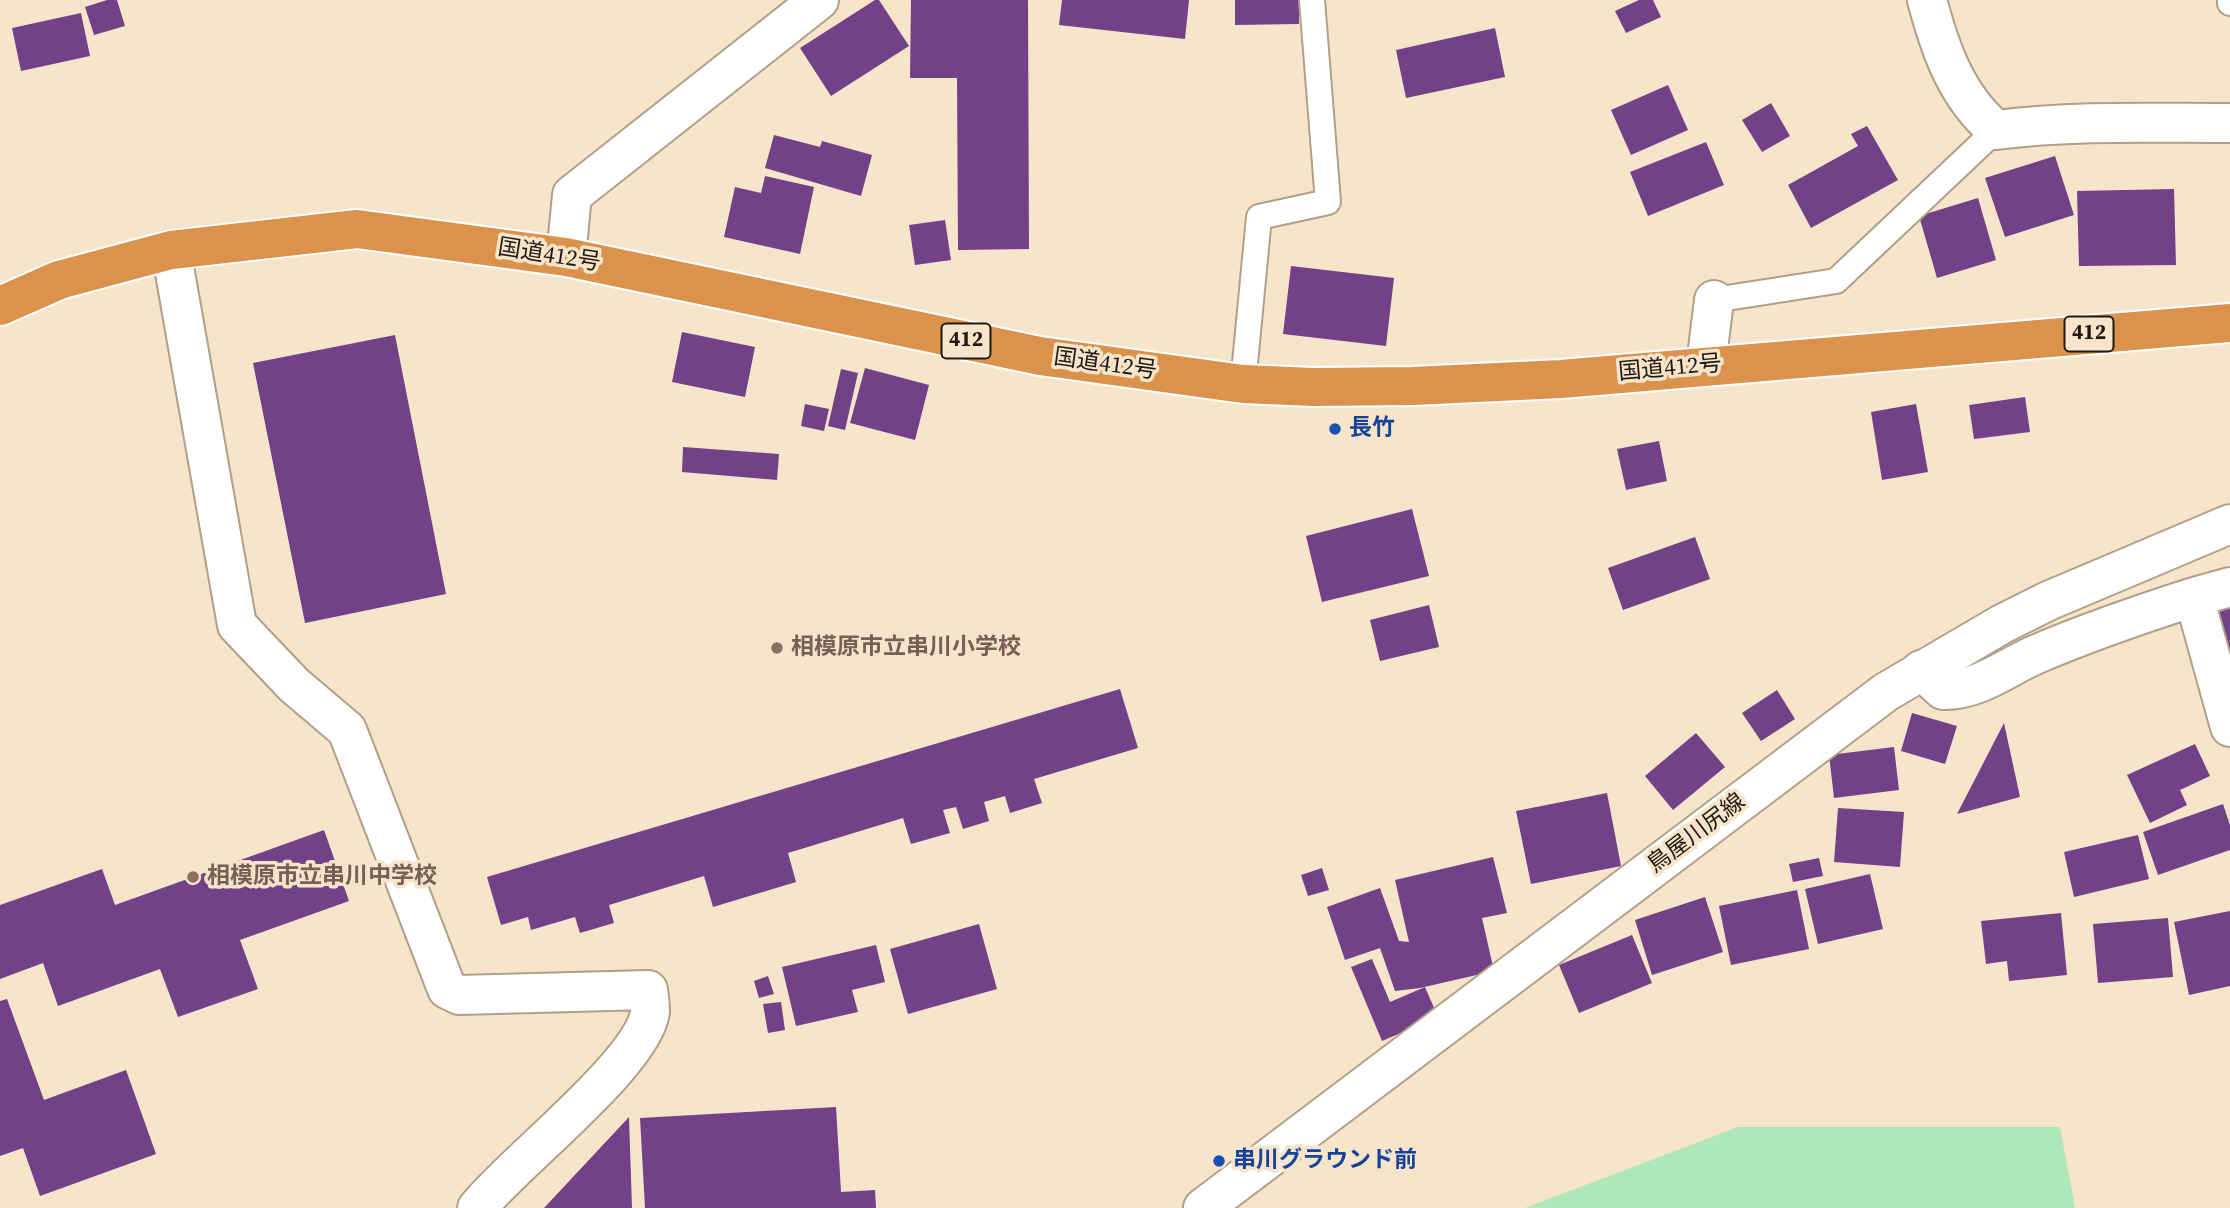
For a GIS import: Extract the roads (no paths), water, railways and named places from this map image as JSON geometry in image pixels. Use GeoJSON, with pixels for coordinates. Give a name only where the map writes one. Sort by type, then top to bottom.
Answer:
{"type":"FeatureCollection","features":[{"type":"Feature","properties":{"kind":"highway","name":"国道412号"},"geometry":{"type":"LineString","coordinates":[[0,306],[59,280],[171,250],[357,229],[566,257],[1040,356],[1243,384],[1313,387],[1413,386],[1561,379],[2230,323]]}},
{"type":"Feature","properties":{"kind":"street"},"geometry":{"type":"LineString","coordinates":[[566,257],[572,195],[819,0]]}},
{"type":"Feature","properties":{"kind":"street"},"geometry":{"type":"LineString","coordinates":[[1927,0],[1952,73],[1966,100],[1996,130],[2033,125],[2230,122]]}},
{"type":"Feature","properties":{"kind":"street"},"geometry":{"type":"LineString","coordinates":[[171,250],[237,625],[294,685],[347,730],[447,989],[459,995],[648,990],[650,1013],[641,1033],[619,1066],[477,1208]]}},
{"type":"Feature","properties":{"kind":"street"},"geometry":{"type":"LineString","coordinates":[[1706,365],[1714,300]]}},
{"type":"Feature","properties":{"kind":"street","name":"鳥屋川尻線"},"geometry":{"type":"LineString","coordinates":[[1203,1208],[1824,738],[1921,670],[1982,634],[2048,601],[2230,524]]}},
{"type":"Feature","properties":{"kind":"street"},"geometry":{"type":"LineString","coordinates":[[1921,670],[1943,690],[1961,690],[2036,654],[2127,619],[2230,587]]}},
{"type":"Feature","properties":{"kind":"street"},"geometry":{"type":"LineString","coordinates":[[2194,597],[2230,727]]}},
{"type":"Feature","properties":{"kind":"lane"},"geometry":{"type":"LineString","coordinates":[[1243,384],[1259,217],[1328,202],[1312,0]]}},
{"type":"Feature","properties":{"kind":"lane"},"geometry":{"type":"LineString","coordinates":[[1714,300],[1836,281],[1996,130]]}},
{"type":"Feature","properties":{"kind":"place","name":"長竹"},"geometry":{"type":"Point","coordinates":[1335,429]}},
{"type":"Feature","properties":{"kind":"place","name":"相模原市立串川小学校"},"geometry":{"type":"Point","coordinates":[777,648]}},
{"type":"Feature","properties":{"kind":"place","name":"相模原市立串川中学校"},"geometry":{"type":"Point","coordinates":[193,877]}},
{"type":"Feature","properties":{"kind":"place","name":"串川グラウンド前"},"geometry":{"type":"Point","coordinates":[1219,1161]}}]}
